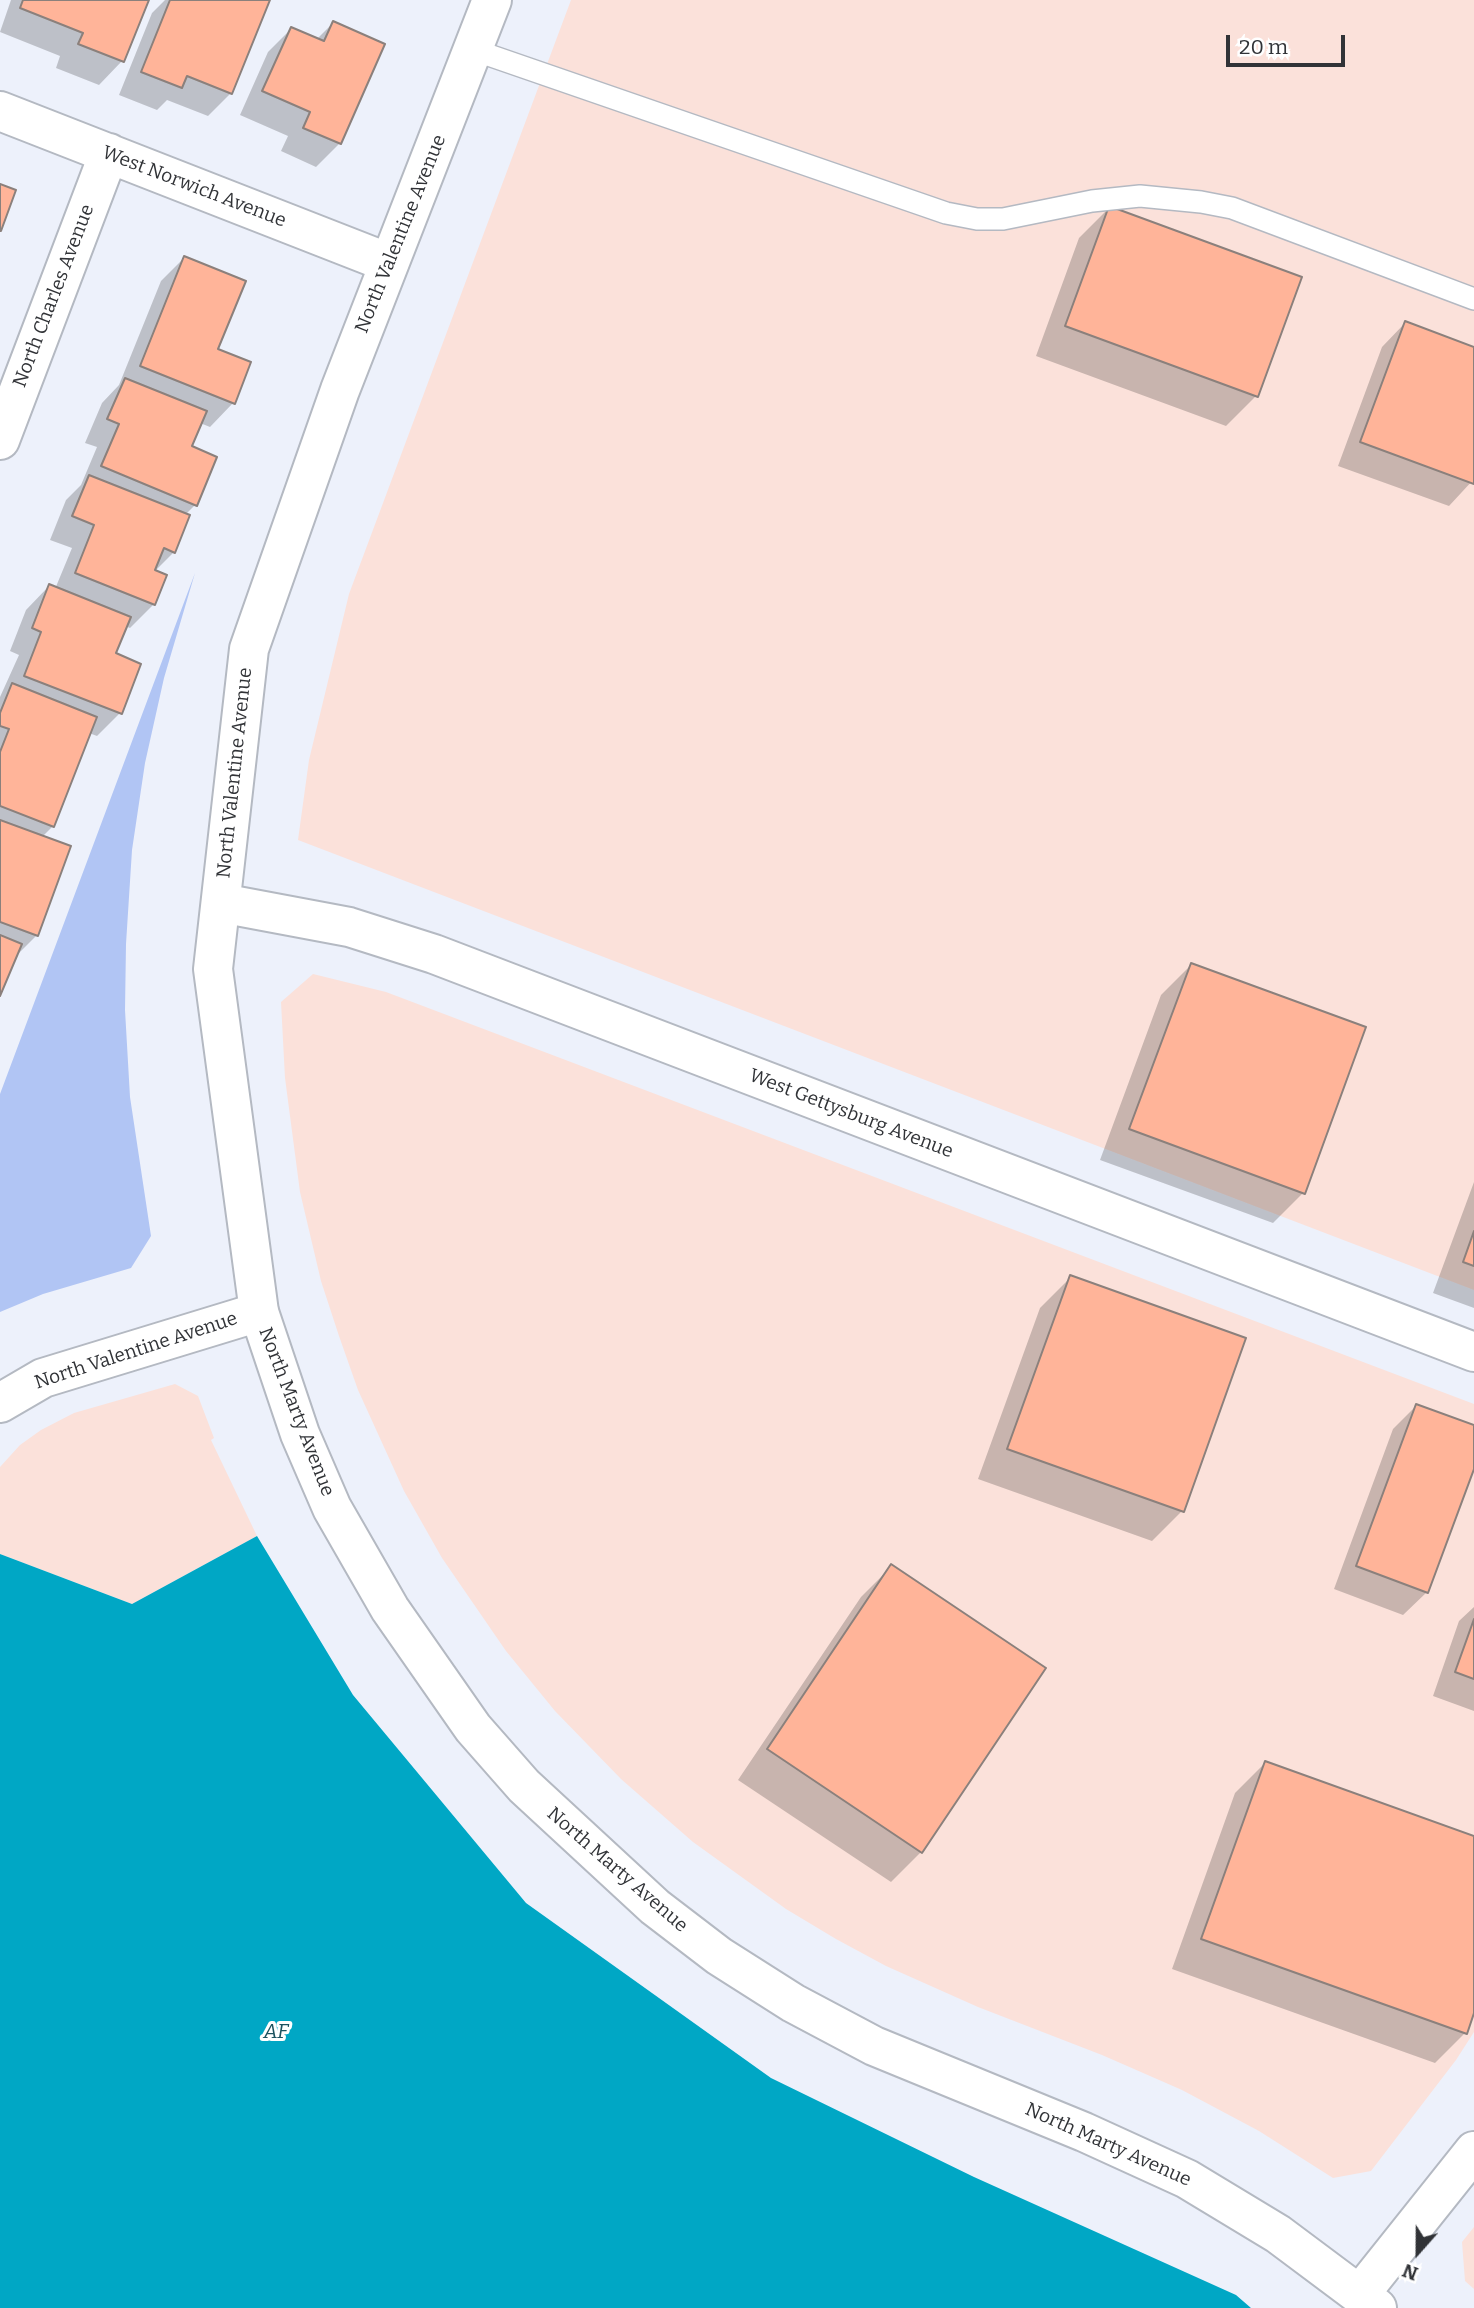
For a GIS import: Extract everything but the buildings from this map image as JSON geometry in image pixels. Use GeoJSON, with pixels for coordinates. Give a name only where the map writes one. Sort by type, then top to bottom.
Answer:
{"type":"FeatureCollection","features":[{"type":"Feature","properties":{"kind":"street","name":"North Valentine Avenue"},"geometry":{"type":"LineString","coordinates":[[0,1402],[43,1378],[259,1312],[213,969],[249,649],[389,262],[492,0]]}},
{"type":"Feature","properties":{"kind":"street","name":"West Norwich Avenue"},"geometry":{"type":"LineString","coordinates":[[0,111],[389,262]]}},
{"type":"Feature","properties":{"kind":"street","name":"North Charles Avenue"},"geometry":{"type":"LineString","coordinates":[[0,440],[109,153]]}},
{"type":"Feature","properties":{"kind":"street","name":"West Gettysburg Avenue"},"geometry":{"type":"LineString","coordinates":[[221,903],[349,927],[434,954],[1474,1352]]}},
{"type":"Feature","properties":{"kind":"street","name":"North Marty Avenue"},"geometry":{"type":"LineString","coordinates":[[259,1312],[300,1434],[332,1508],[390,1608],[473,1728],[524,1786],[584,1845],[655,1907],[719,1955],[793,2003],[918,2066],[1084,2132],[1187,2179],[1278,2234],[1368,2301]]}},
{"type":"Feature","properties":{"kind":"street"},"geometry":{"type":"LineString","coordinates":[[1368,2301],[1474,2151]]}},
{"type":"Feature","properties":{"kind":"lane"},"geometry":{"type":"LineString","coordinates":[[474,50],[946,213],[977,219],[1003,219],[1092,201],[1140,196],[1201,202],[1232,208],[1474,299]]}},
{"type":"Feature","properties":{"kind":"shaded area"},"geometry":{"type":"Polygon","coordinates":[[[571,0],[1474,0],[1474,1290],[298,840],[309,760],[349,594],[571,0]]]}},
{"type":"Feature","properties":{"kind":"shaded area"},"geometry":{"type":"Polygon","coordinates":[[[195,573],[164,678],[145,763],[132,850],[125,1010],[130,1097],[151,1236],[131,1268],[43,1294],[0,1312],[0,1094],[195,573]]]}},
{"type":"Feature","properties":{"kind":"shaded area"},"geometry":{"type":"Polygon","coordinates":[[[313,974],[386,992],[1474,1404],[1474,2032],[1456,2060],[1371,2171],[1333,2178],[1259,2131],[1182,2090],[1102,2055],[978,2007],[886,1966],[836,1939],[786,1909],[693,1842],[621,1779],[555,1711],[506,1651],[442,1558],[404,1491],[358,1390],[339,1336],[321,1281],[300,1192],[285,1078],[281,1002],[313,974]]]}},
{"type":"Feature","properties":{"kind":"shaded area"},"geometry":{"type":"Polygon","coordinates":[[[175,1384],[198,1396],[214,1438],[211,1440],[257,1536],[132,1604],[0,1554],[0,1467],[20,1445],[41,1430],[74,1413],[175,1384]]]}},
{"type":"Feature","properties":{"kind":"shaded area"},"geometry":{"type":"Polygon","coordinates":[[[1474,2227],[1474,2289],[1465,2281],[1462,2242],[1474,2227]]]}},
{"type":"Feature","properties":{"kind":"water","name":"AF"},"geometry":{"type":"Polygon","coordinates":[[[257,1536],[353,1695],[526,1903],[771,2078],[974,2177],[1236,2295],[1251,2308],[0,2308],[0,1554],[132,1604],[257,1536]]]}}]}
